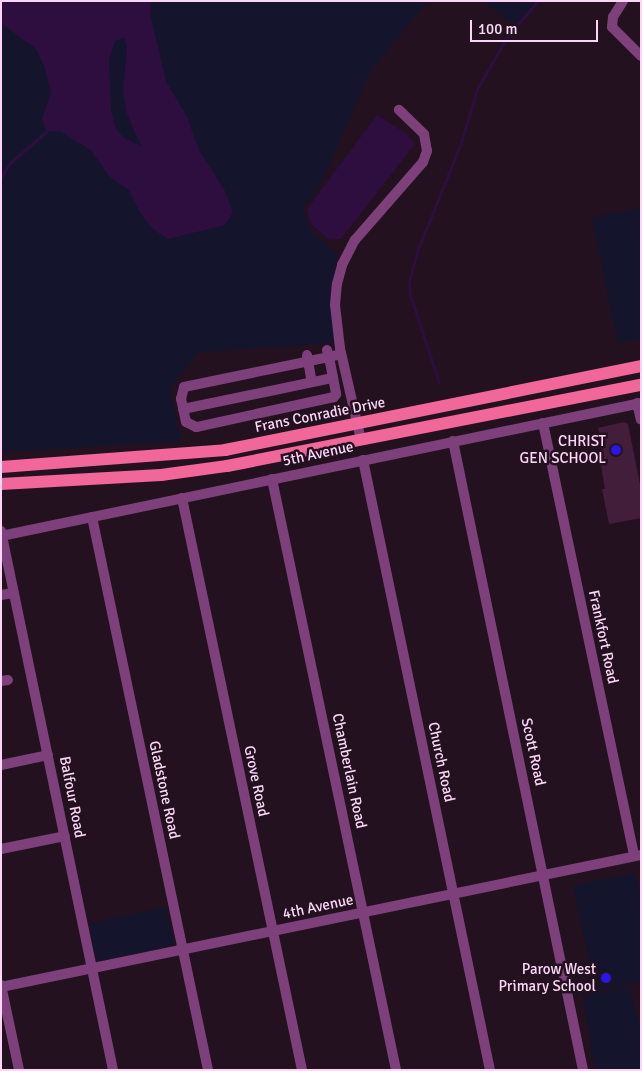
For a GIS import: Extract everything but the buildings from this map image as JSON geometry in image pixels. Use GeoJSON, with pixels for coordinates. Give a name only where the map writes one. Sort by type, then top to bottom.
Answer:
{"type":"FeatureCollection","features":[{"type":"Feature","properties":{"kind":"main road","name":"Frans Conradie Drive"},"geometry":{"type":"LineString","coordinates":[[1,467],[225,450],[641,366]]}},
{"type":"Feature","properties":{"kind":"main road"},"geometry":{"type":"LineString","coordinates":[[1,484],[170,473],[361,440],[641,385]]}},
{"type":"Feature","properties":{"kind":"street"},"geometry":{"type":"LineString","coordinates":[[623,1],[613,17],[612,27],[641,56]]}},
{"type":"Feature","properties":{"kind":"street"},"geometry":{"type":"LineString","coordinates":[[361,440],[340,351],[335,305],[342,265],[355,240],[423,162],[427,151],[424,134],[399,110]]}},
{"type":"Feature","properties":{"kind":"street"},"geometry":{"type":"LineString","coordinates":[[328,354],[333,378],[334,397],[193,427],[186,422],[181,392],[184,387],[309,361],[328,354],[340,351]]}},
{"type":"Feature","properties":{"kind":"street"},"geometry":{"type":"LineString","coordinates":[[309,361],[312,382]]}},
{"type":"Feature","properties":{"kind":"street"},"geometry":{"type":"LineString","coordinates":[[183,409],[333,378]]}},
{"type":"Feature","properties":{"kind":"street"},"geometry":{"type":"LineString","coordinates":[[639,403],[641,420]]}},
{"type":"Feature","properties":{"kind":"street","name":"5th Avenue"},"geometry":{"type":"LineString","coordinates":[[2,534],[639,403]]}},
{"type":"Feature","properties":{"kind":"street","name":"Frankfort Road"},"geometry":{"type":"LineString","coordinates":[[543,423],[637,856]]}},
{"type":"Feature","properties":{"kind":"street","name":"Scott Road"},"geometry":{"type":"LineString","coordinates":[[453,441],[583,1070]]}},
{"type":"Feature","properties":{"kind":"street","name":"Church Road"},"geometry":{"type":"LineString","coordinates":[[362,460],[490,1070]]}},
{"type":"Feature","properties":{"kind":"street","name":"Chamberlain Road"},"geometry":{"type":"LineString","coordinates":[[272,479],[396,1070]]}},
{"type":"Feature","properties":{"kind":"street","name":"Grove Road"},"geometry":{"type":"LineString","coordinates":[[182,498],[302,1070]]}},
{"type":"Feature","properties":{"kind":"street","name":"Gladstone Road"},"geometry":{"type":"LineString","coordinates":[[92,517],[208,1070]]}},
{"type":"Feature","properties":{"kind":"street","name":"Balfour Road"},"geometry":{"type":"LineString","coordinates":[[2,534],[113,1070]]}},
{"type":"Feature","properties":{"kind":"street"},"geometry":{"type":"LineString","coordinates":[[1,595],[14,593]]}},
{"type":"Feature","properties":{"kind":"street"},"geometry":{"type":"LineString","coordinates":[[1,765],[48,755]]}},
{"type":"Feature","properties":{"kind":"street"},"geometry":{"type":"LineString","coordinates":[[1,849],[65,836]]}},
{"type":"Feature","properties":{"kind":"street","name":"4th Avenue"},"geometry":{"type":"LineString","coordinates":[[1,987],[637,856]]}},
{"type":"Feature","properties":{"kind":"street"},"geometry":{"type":"LineString","coordinates":[[1,987],[19,1070]]}},
{"type":"Feature","properties":{"kind":"shaded area"},"geometry":{"type":"Polygon","coordinates":[[[1,1],[428,1],[371,70],[322,182],[303,208],[310,229],[337,255],[332,305],[333,343],[199,352],[170,388],[181,441],[1,452],[1,1]]]}},
{"type":"Feature","properties":{"kind":"shaded area"},"geometry":{"type":"Polygon","coordinates":[[[1,1],[151,1],[150,14],[166,81],[187,117],[199,150],[225,191],[233,212],[225,225],[168,239],[154,230],[140,213],[129,190],[109,176],[91,150],[61,132],[47,131],[42,119],[51,92],[44,66],[36,49],[1,23],[1,1]],[[124,38],[115,41],[109,60],[111,110],[116,129],[124,138],[141,146],[126,111],[123,90],[127,48],[124,38]]]}},
{"type":"Feature","properties":{"kind":"shaded area"},"geometry":{"type":"Polygon","coordinates":[[[485,1],[536,1],[514,26],[485,1]]]}},
{"type":"Feature","properties":{"kind":"shaded area"},"geometry":{"type":"Polygon","coordinates":[[[377,115],[407,134],[415,144],[341,239],[329,240],[310,223],[307,209],[377,115]]]}},
{"type":"Feature","properties":{"kind":"shaded area"},"geometry":{"type":"Polygon","coordinates":[[[641,208],[641,339],[618,343],[592,217],[641,208]]]}},
{"type":"Feature","properties":{"kind":"shaded area"},"geometry":{"type":"Polygon","coordinates":[[[635,873],[641,899],[641,982],[596,991],[573,886],[635,873]]]}},
{"type":"Feature","properties":{"kind":"shaded area"},"geometry":{"type":"Polygon","coordinates":[[[166,907],[174,945],[97,962],[89,923],[166,907]]]}},
{"type":"Feature","properties":{"kind":"shaded area"},"geometry":{"type":"Polygon","coordinates":[[[591,978],[594,992],[576,995],[573,982],[591,978]]]}},
{"type":"Feature","properties":{"kind":"shaded area"},"geometry":{"type":"Polygon","coordinates":[[[629,987],[641,1032],[641,1070],[595,1070],[583,996],[629,987]]]}},
{"type":"Feature","properties":{"kind":"waterway"},"geometry":{"type":"LineString","coordinates":[[439,383],[410,295],[409,282],[418,249],[461,143],[477,89],[507,37],[538,1]]}},
{"type":"Feature","properties":{"kind":"waterway"},"geometry":{"type":"LineString","coordinates":[[1,178],[9,164],[47,131]]}},
{"type":"Feature","properties":{"kind":"place","name":"CHRIST GEN SCHOOL"},"geometry":{"type":"Point","coordinates":[616,450]}},
{"type":"Feature","properties":{"kind":"place","name":"Parow West Primary School"},"geometry":{"type":"Point","coordinates":[606,978]}}]}
